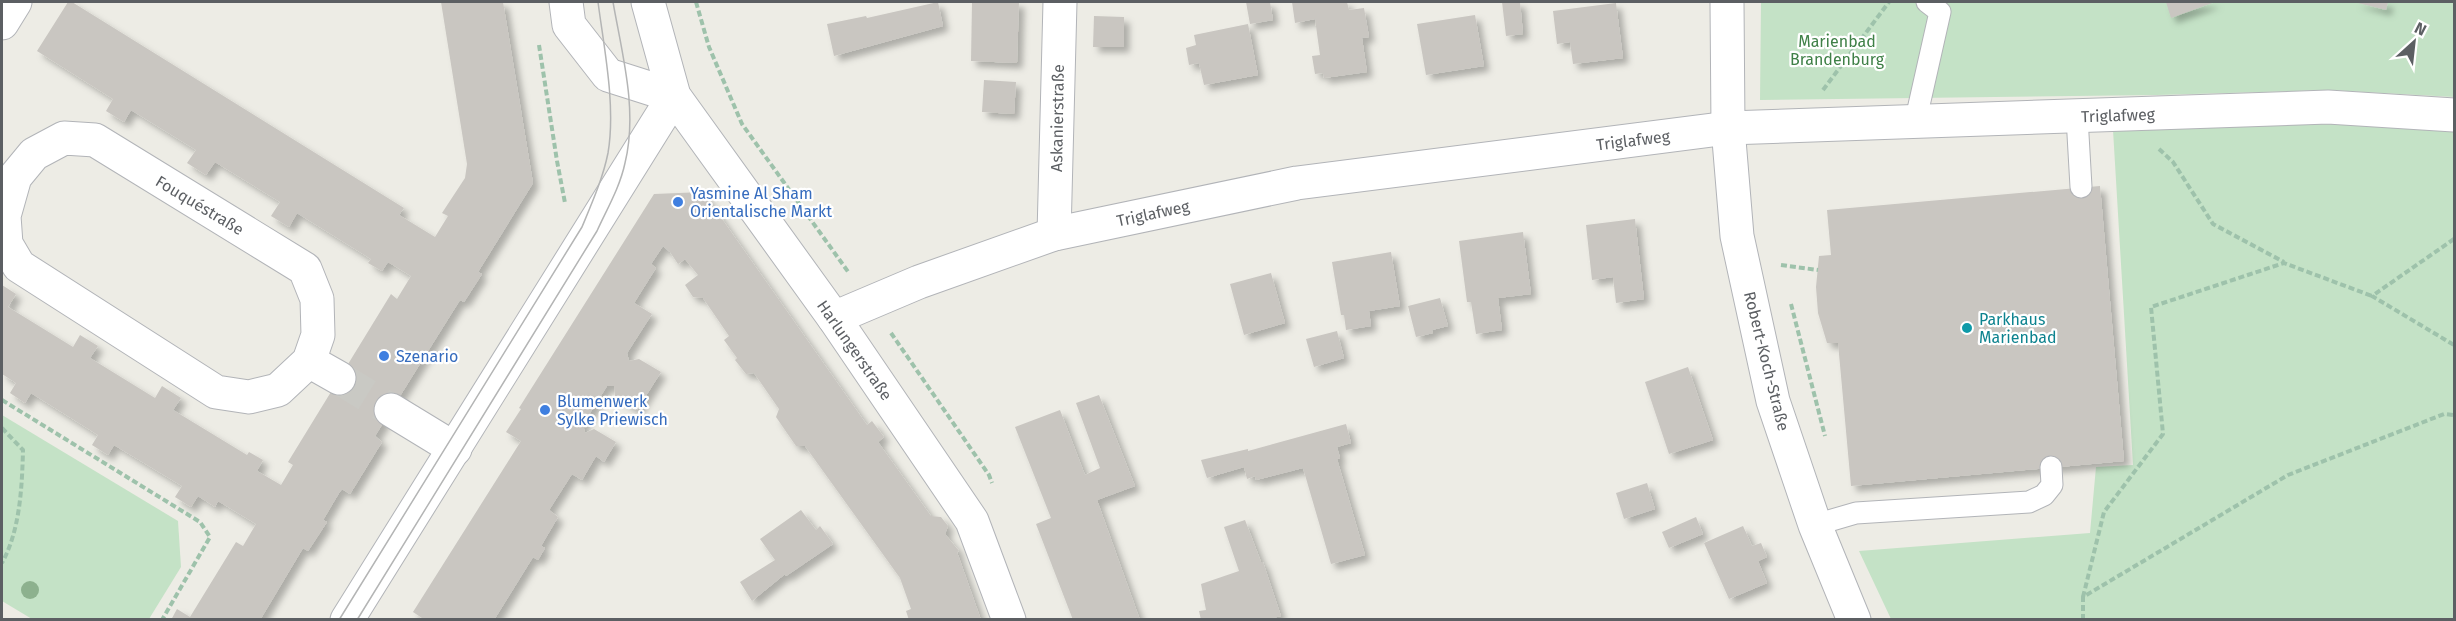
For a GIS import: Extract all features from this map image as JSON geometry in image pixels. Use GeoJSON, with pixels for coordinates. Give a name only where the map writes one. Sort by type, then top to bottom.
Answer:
{"type":"FeatureCollection","features":[{"type":"Feature","properties":{"kind":"street"},"geometry":{"type":"LineString","coordinates":[[2,23],[15,2]]}},
{"type":"Feature","properties":{"kind":"street"},"geometry":{"type":"LineString","coordinates":[[347,620],[674,96],[608,75],[569,25],[566,2]]}},
{"type":"Feature","properties":{"kind":"street","name":"Askanierstraße"},"geometry":{"type":"LineString","coordinates":[[1054,234],[1060,2]]}},
{"type":"Feature","properties":{"kind":"street","name":"Robert-Koch-Straße"},"geometry":{"type":"LineString","coordinates":[[1727,2],[1728,128],[1739,247],[1773,401],[1815,525],[1854,620]]}},
{"type":"Feature","properties":{"kind":"street","name":"Harlungerstraße"},"geometry":{"type":"LineString","coordinates":[[651,5],[674,96],[834,318],[972,521],[1009,620]]}},
{"type":"Feature","properties":{"kind":"street","name":"Triglafweg"},"geometry":{"type":"LineString","coordinates":[[834,318],[920,282],[1054,234],[1297,183],[1728,128],[2328,107],[2454,116]]}},
{"type":"Feature","properties":{"kind":"street","name":"Fouquéstraße"},"geometry":{"type":"LineString","coordinates":[[64,138],[94,140],[305,270],[317,299],[318,335],[309,361],[278,390],[249,398],[216,392],[19,266],[6,244],[4,216],[8,173],[34,154],[64,138]]}},
{"type":"Feature","properties":{"kind":"street"},"geometry":{"type":"LineString","coordinates":[[309,361],[339,378]]}},
{"type":"Feature","properties":{"kind":"street"},"geometry":{"type":"LineString","coordinates":[[392,410],[455,449]]}},
{"type":"Feature","properties":{"kind":"lane"},"geometry":{"type":"LineString","coordinates":[[1915,123],[1940,12],[1926,2]]}},
{"type":"Feature","properties":{"kind":"lane"},"geometry":{"type":"LineString","coordinates":[[2077,117],[2081,188]]}},
{"type":"Feature","properties":{"kind":"lane"},"geometry":{"type":"LineString","coordinates":[[1815,525],[1856,513],[2029,502],[2044,495],[2052,485],[2051,468]]}},
{"type":"Feature","properties":{"kind":"path"},"geometry":{"type":"LineString","coordinates":[[696,2],[709,47],[742,124],[870,303]]}},
{"type":"Feature","properties":{"kind":"path"},"geometry":{"type":"LineString","coordinates":[[537,36],[557,161]]}},
{"type":"Feature","properties":{"kind":"path"},"geometry":{"type":"LineString","coordinates":[[2124,115],[2173,162],[2213,224],[2284,262],[2372,296],[2454,345]]}},
{"type":"Feature","properties":{"kind":"path"},"geometry":{"type":"LineString","coordinates":[[2372,296],[2454,239]]}},
{"type":"Feature","properties":{"kind":"path"},"geometry":{"type":"LineString","coordinates":[[2083,620],[2084,597],[2104,512],[2163,434],[2151,307],[2284,262]]}},
{"type":"Feature","properties":{"kind":"path"},"geometry":{"type":"LineString","coordinates":[[1781,265],[1784,276]]}},
{"type":"Feature","properties":{"kind":"path"},"geometry":{"type":"LineString","coordinates":[[1790,299],[1827,444]]}},
{"type":"Feature","properties":{"kind":"path"},"geometry":{"type":"LineString","coordinates":[[2,400],[200,522],[210,537],[162,620]]}},
{"type":"Feature","properties":{"kind":"path"},"geometry":{"type":"LineString","coordinates":[[2084,597],[2288,475],[2444,414],[2454,415]]}},
{"type":"Feature","properties":{"kind":"path"},"geometry":{"type":"LineString","coordinates":[[2,428],[23,450],[22,481],[12,544],[2,563]]}},
{"type":"Feature","properties":{"kind":"green space","name":"Marienbad Brandenburg"},"geometry":{"type":"Polygon","coordinates":[[[1761,2],[2454,2],[2454,97],[2329,90],[2157,95],[1760,100],[1761,2]]]}},
{"type":"Feature","properties":{"kind":"green space"},"geometry":{"type":"Polygon","coordinates":[[[2328,122],[2454,132],[2454,619],[1891,619],[1859,551],[2090,533],[2096,467],[2133,465],[2113,130],[2328,122]]]}},
{"type":"Feature","properties":{"kind":"green space"},"geometry":{"type":"Polygon","coordinates":[[[2,415],[178,521],[181,567],[149,619],[32,619],[2,601],[2,415]]]}},
{"type":"Feature","properties":{"kind":"building"},"geometry":{"type":"Polygon","coordinates":[[[68,2],[72,2],[404,208],[399,215],[435,237],[448,216],[442,213],[465,178],[467,164],[441,2],[503,2],[533,183],[478,272],[482,274],[464,302],[460,300],[375,436],[382,442],[350,494],[342,489],[339,493],[323,520],[327,522],[308,551],[303,548],[260,620],[171,620],[177,609],[190,617],[236,542],[243,546],[256,524],[218,501],[215,507],[198,496],[191,507],[175,497],[182,486],[114,445],[108,455],[92,445],[98,435],[31,393],[25,403],[10,393],[16,383],[2,374],[2,285],[16,294],[8,307],[73,347],[80,335],[98,346],[90,358],[155,398],[162,386],[181,398],[173,410],[247,455],[249,452],[263,460],[257,471],[281,485],[293,465],[288,462],[391,294],[397,299],[411,276],[388,262],[382,271],[368,263],[371,259],[297,213],[289,227],[271,216],[280,202],[215,162],[206,175],[187,163],[196,150],[131,110],[124,122],[106,111],[113,99],[37,51],[68,2]]]}},
{"type":"Feature","properties":{"kind":"building"},"geometry":{"type":"Polygon","coordinates":[[[938,2],[943,26],[834,56],[827,24],[866,16],[867,18],[938,2]]]}},
{"type":"Feature","properties":{"kind":"building"},"geometry":{"type":"Polygon","coordinates":[[[972,2],[1019,2],[1017,63],[971,61],[972,2]]]}},
{"type":"Feature","properties":{"kind":"building"},"geometry":{"type":"Polygon","coordinates":[[[1246,2],[1270,2],[1273,20],[1250,24],[1246,2]]]}},
{"type":"Feature","properties":{"kind":"building"},"geometry":{"type":"Polygon","coordinates":[[[1292,2],[1347,2],[1349,10],[1364,8],[1369,37],[1362,38],[1367,72],[1324,78],[1323,73],[1315,74],[1312,56],[1320,55],[1315,19],[1295,23],[1292,2]]]}},
{"type":"Feature","properties":{"kind":"building"},"geometry":{"type":"Polygon","coordinates":[[[1502,2],[1520,2],[1523,34],[1506,36],[1502,2]]]}},
{"type":"Feature","properties":{"kind":"building"},"geometry":{"type":"Polygon","coordinates":[[[2166,2],[2215,2],[2171,18],[2166,2]]]}},
{"type":"Feature","properties":{"kind":"building"},"geometry":{"type":"Polygon","coordinates":[[[2354,2],[2388,2],[2386,10],[2354,2]]]}},
{"type":"Feature","properties":{"kind":"building"},"geometry":{"type":"Polygon","coordinates":[[[1616,3],[1623,58],[1573,64],[1570,42],[1557,44],[1553,11],[1616,3]]]}},
{"type":"Feature","properties":{"kind":"building"},"geometry":{"type":"Polygon","coordinates":[[[1475,15],[1484,66],[1426,75],[1417,24],[1475,15]]]}},
{"type":"Feature","properties":{"kind":"building"},"geometry":{"type":"Polygon","coordinates":[[[1094,16],[1124,17],[1124,47],[1093,47],[1094,16]]]}},
{"type":"Feature","properties":{"kind":"building"},"geometry":{"type":"Polygon","coordinates":[[[1248,24],[1258,75],[1204,85],[1199,63],[1189,65],[1186,48],[1196,45],[1194,35],[1248,24]]]}},
{"type":"Feature","properties":{"kind":"building"},"geometry":{"type":"Polygon","coordinates":[[[984,80],[1016,82],[1014,114],[982,112],[984,80]]]}},
{"type":"Feature","properties":{"kind":"building","name":"Parkhaus Marienbad"},"geometry":{"type":"Polygon","coordinates":[[[2100,186],[2124,461],[1851,486],[1838,343],[1827,343],[1818,313],[1816,287],[1819,256],[1831,255],[1827,210],[2100,186]]]}},
{"type":"Feature","properties":{"kind":"building"},"geometry":{"type":"Polygon","coordinates":[[[703,192],[867,425],[872,421],[884,437],[878,442],[931,516],[941,517],[948,526],[945,534],[959,551],[957,552],[981,620],[909,620],[906,611],[911,609],[900,578],[805,446],[796,446],[776,417],[779,409],[754,373],[746,374],[735,360],[737,358],[724,340],[729,336],[703,298],[693,297],[685,285],[698,275],[685,259],[678,264],[663,246],[651,264],[656,268],[634,303],[652,314],[627,353],[629,361],[639,359],[661,372],[637,410],[615,396],[614,386],[607,386],[583,424],[585,433],[594,429],[616,442],[604,462],[596,456],[582,480],[572,474],[549,510],[558,517],[541,546],[545,548],[538,560],[533,557],[494,620],[425,620],[413,612],[521,441],[506,432],[521,409],[519,408],[654,194],[703,192]]]}},
{"type":"Feature","properties":{"kind":"building"},"geometry":{"type":"Polygon","coordinates":[[[1635,219],[1644,299],[1616,303],[1613,277],[1592,280],[1586,225],[1635,219]]]}},
{"type":"Feature","properties":{"kind":"building"},"geometry":{"type":"Polygon","coordinates":[[[1523,232],[1531,294],[1498,298],[1502,330],[1476,334],[1471,302],[1467,302],[1459,241],[1523,232]]]}},
{"type":"Feature","properties":{"kind":"building"},"geometry":{"type":"Polygon","coordinates":[[[1391,252],[1400,306],[1369,311],[1371,326],[1346,330],[1344,315],[1341,315],[1332,262],[1391,252]]]}},
{"type":"Feature","properties":{"kind":"building"},"geometry":{"type":"Polygon","coordinates":[[[1271,273],[1285,323],[1244,335],[1230,284],[1271,273]]]}},
{"type":"Feature","properties":{"kind":"building"},"geometry":{"type":"Polygon","coordinates":[[[1440,298],[1448,326],[1416,337],[1408,306],[1440,298]]]}},
{"type":"Feature","properties":{"kind":"building"},"geometry":{"type":"Polygon","coordinates":[[[1337,331],[1344,358],[1314,367],[1306,339],[1337,331]]]}},
{"type":"Feature","properties":{"kind":"building"},"geometry":{"type":"Polygon","coordinates":[[[1688,367],[1713,440],[1669,454],[1645,382],[1688,367]]]}},
{"type":"Feature","properties":{"kind":"building"},"geometry":{"type":"Polygon","coordinates":[[[1099,395],[1135,486],[1097,500],[1140,620],[1073,620],[1036,524],[1051,518],[1015,427],[1060,410],[1085,475],[1100,468],[1076,403],[1099,395]]]}},
{"type":"Feature","properties":{"kind":"building"},"geometry":{"type":"Polygon","coordinates":[[[1346,424],[1351,443],[1337,447],[1340,458],[1337,459],[1365,555],[1331,564],[1303,468],[1256,480],[1255,476],[1247,479],[1244,467],[1207,478],[1201,460],[1248,449],[1248,451],[1346,424]]]}},
{"type":"Feature","properties":{"kind":"building"},"geometry":{"type":"Polygon","coordinates":[[[1647,483],[1655,509],[1624,519],[1616,493],[1647,483]]]}},
{"type":"Feature","properties":{"kind":"building"},"geometry":{"type":"Polygon","coordinates":[[[801,510],[816,530],[820,526],[833,544],[786,576],[785,574],[752,601],[740,582],[775,560],[760,539],[801,510]]]}},
{"type":"Feature","properties":{"kind":"building"},"geometry":{"type":"Polygon","coordinates":[[[1696,517],[1703,534],[1669,548],[1662,532],[1696,517]]]}},
{"type":"Feature","properties":{"kind":"building"},"geometry":{"type":"Polygon","coordinates":[[[1245,520],[1261,562],[1263,562],[1281,616],[1265,620],[1201,620],[1199,611],[1206,610],[1201,584],[1239,571],[1224,527],[1245,520]]]}},
{"type":"Feature","properties":{"kind":"building"},"geometry":{"type":"Polygon","coordinates":[[[1743,526],[1752,546],[1761,543],[1767,557],[1758,561],[1767,583],[1729,599],[1704,543],[1743,526]]]}},
{"type":"Feature","properties":{"kind":"tunnel"},"geometry":{"type":"LineString","coordinates":[[339,378],[391,410]]}},
{"type":"Feature","properties":{"kind":"tram line"},"geometry":{"type":"LineString","coordinates":[[339,620],[582,227],[603,172],[610,135],[610,97],[598,2]]}},
{"type":"Feature","properties":{"kind":"tram line"},"geometry":{"type":"LineString","coordinates":[[357,620],[597,231],[617,189],[629,143],[630,123],[627,82],[613,2]]}},
{"type":"Feature","properties":{"kind":"place","name":"Yasmine Al Sham Orientalische Markt"},"geometry":{"type":"Point","coordinates":[678,202]}},
{"type":"Feature","properties":{"kind":"place","name":"Parkhaus Marienbad"},"geometry":{"type":"Point","coordinates":[1967,328]}},
{"type":"Feature","properties":{"kind":"place","name":"Szenario"},"geometry":{"type":"Point","coordinates":[384,356]}},
{"type":"Feature","properties":{"kind":"place","name":"Blumenwerk Sylke Priewisch"},"geometry":{"type":"Point","coordinates":[545,410]}}]}
